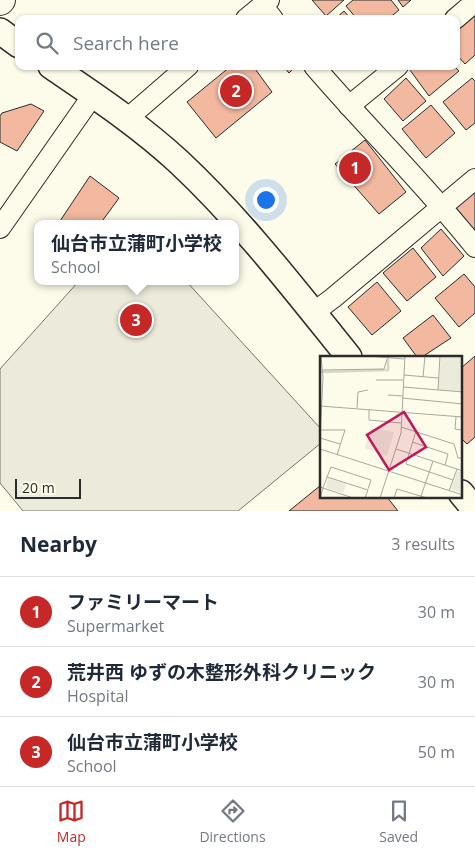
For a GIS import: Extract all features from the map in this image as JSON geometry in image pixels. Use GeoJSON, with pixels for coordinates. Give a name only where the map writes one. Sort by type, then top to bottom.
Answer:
{"type":"FeatureCollection","features":[{"type":"Feature","properties":{"kind":"street"},"geometry":{"type":"LineString","coordinates":[[460,15],[475,2]]}},
{"type":"Feature","properties":{"kind":"street"},"geometry":{"type":"LineString","coordinates":[[254,15],[268,8]]}},
{"type":"Feature","properties":{"kind":"street"},"geometry":{"type":"LineString","coordinates":[[0,31],[15,42]]}},
{"type":"Feature","properties":{"kind":"street"},"geometry":{"type":"LineString","coordinates":[[56,70],[128,118],[179,162],[236,220]]}},
{"type":"Feature","properties":{"kind":"street"},"geometry":{"type":"LineString","coordinates":[[128,118],[183,70]]}},
{"type":"Feature","properties":{"kind":"street"},"geometry":{"type":"LineString","coordinates":[[318,70],[443,206],[475,247]]}},
{"type":"Feature","properties":{"kind":"street"},"geometry":{"type":"LineString","coordinates":[[349,106],[393,70]]}},
{"type":"Feature","properties":{"kind":"street"},"geometry":{"type":"LineString","coordinates":[[0,228],[93,95]]}},
{"type":"Feature","properties":{"kind":"street"},"geometry":{"type":"LineString","coordinates":[[313,313],[475,179]]}},
{"type":"Feature","properties":{"kind":"street"},"geometry":{"type":"LineString","coordinates":[[239,223],[349,356]]}},
{"type":"Feature","properties":{"kind":"street"},"geometry":{"type":"LineString","coordinates":[[462,494],[475,510]]}},
{"type":"Feature","properties":{"kind":"shaded area"},"geometry":{"type":"Polygon","coordinates":[[[75,285],[190,285],[320,428],[320,444],[238,511],[23,511],[0,483],[0,369],[75,285]]]}},
{"type":"Feature","properties":{"kind":"building"},"geometry":{"type":"Polygon","coordinates":[[[312,0],[344,0],[327,15],[312,0]]]}},
{"type":"Feature","properties":{"kind":"building"},"geometry":{"type":"Polygon","coordinates":[[[353,0],[391,0],[399,10],[393,15],[354,15],[346,6],[353,0]]]}},
{"type":"Feature","properties":{"kind":"building"},"geometry":{"type":"Polygon","coordinates":[[[398,0],[411,0],[403,7],[398,0]]]}},
{"type":"Feature","properties":{"kind":"building"},"geometry":{"type":"Polygon","coordinates":[[[344,11],[348,15],[340,15],[344,11]]]}},
{"type":"Feature","properties":{"kind":"building"},"geometry":{"type":"Polygon","coordinates":[[[470,11],[475,17],[475,55],[465,64],[460,58],[460,20],[470,11]]]}},
{"type":"Feature","properties":{"kind":"building"},"geometry":{"type":"Polygon","coordinates":[[[226,70],[256,70],[272,92],[216,138],[187,102],[226,70]]]}},
{"type":"Feature","properties":{"kind":"building"},"geometry":{"type":"Polygon","coordinates":[[[410,70],[459,71],[429,96],[410,70]]]}},
{"type":"Feature","properties":{"kind":"building"},"geometry":{"type":"Polygon","coordinates":[[[406,78],[426,101],[403,121],[384,99],[406,78]]]}},
{"type":"Feature","properties":{"kind":"building"},"geometry":{"type":"Polygon","coordinates":[[[472,78],[475,81],[475,123],[466,130],[443,102],[472,78]]]}},
{"type":"Feature","properties":{"kind":"building"},"geometry":{"type":"Polygon","coordinates":[[[31,104],[44,111],[17,151],[0,142],[0,116],[2,113],[31,104]]]}},
{"type":"Feature","properties":{"kind":"building"},"geometry":{"type":"Polygon","coordinates":[[[431,105],[455,133],[426,158],[402,129],[431,105]]]}},
{"type":"Feature","properties":{"kind":"building"},"geometry":{"type":"Polygon","coordinates":[[[365,140],[406,192],[379,214],[335,164],[365,140]]]}},
{"type":"Feature","properties":{"kind":"building"},"geometry":{"type":"Polygon","coordinates":[[[90,176],[119,198],[103,220],[61,220],[90,176]]]}},
{"type":"Feature","properties":{"kind":"building"},"geometry":{"type":"Polygon","coordinates":[[[475,186],[475,231],[453,204],[475,186]]]}},
{"type":"Feature","properties":{"kind":"building"},"geometry":{"type":"Polygon","coordinates":[[[441,229],[464,256],[443,276],[421,248],[441,229]]]}},
{"type":"Feature","properties":{"kind":"building"},"geometry":{"type":"Polygon","coordinates":[[[413,248],[436,277],[407,301],[383,273],[413,248]]]}},
{"type":"Feature","properties":{"kind":"building"},"geometry":{"type":"Polygon","coordinates":[[[464,274],[475,287],[475,313],[459,327],[435,298],[464,274]]]}},
{"type":"Feature","properties":{"kind":"building"},"geometry":{"type":"Polygon","coordinates":[[[377,282],[401,311],[372,335],[348,307],[377,282]]]}},
{"type":"Feature","properties":{"kind":"building"},"geometry":{"type":"Polygon","coordinates":[[[433,315],[451,338],[424,356],[416,356],[403,338],[433,315]]]}},
{"type":"Feature","properties":{"kind":"building"},"geometry":{"type":"Polygon","coordinates":[[[475,356],[475,437],[467,444],[462,439],[462,367],[475,356]]]}},
{"type":"Feature","properties":{"kind":"building"},"geometry":{"type":"Polygon","coordinates":[[[320,486],[320,498],[388,498],[398,511],[289,511],[320,486]]]}},
{"type":"Feature","properties":{"kind":"place","name":"荒井西 ゆずの木整形外科クリニック"},"geometry":{"type":"Point","coordinates":[236,91]}},
{"type":"Feature","properties":{"kind":"place","name":"ファミリーマート"},"geometry":{"type":"Point","coordinates":[355,168]}},
{"type":"Feature","properties":{"kind":"place","name":"仙台市立蒲町小学校"},"geometry":{"type":"Point","coordinates":[136,320]}}]}
